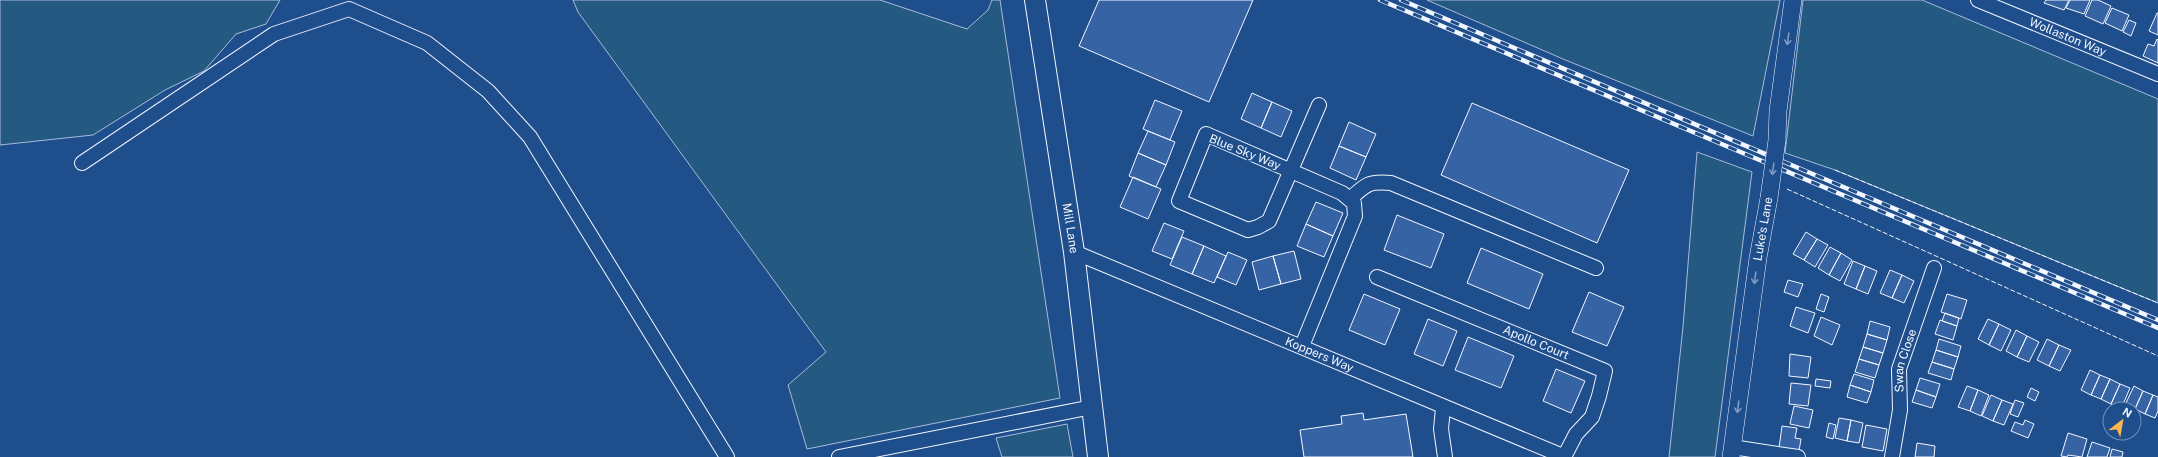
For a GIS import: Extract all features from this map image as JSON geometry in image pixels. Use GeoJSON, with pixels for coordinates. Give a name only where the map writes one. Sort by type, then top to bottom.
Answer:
{"type":"FeatureCollection","features":[{"type":"Feature","properties":{"kind":"main road","name":"Mill Lane"},"geometry":{"type":"LineString","coordinates":[[1035,0],[1074,252],[1098,457]]}},
{"type":"Feature","properties":{"kind":"street","name":"Luke's Lane"},"geometry":{"type":"LineString","coordinates":[[1732,452],[1758,258],[1769,198],[1777,140],[1778,112],[1793,0]]}},
{"type":"Feature","properties":{"kind":"street","name":"Wollaston Way"},"geometry":{"type":"LineString","coordinates":[[1978,0],[2158,74]]}},
{"type":"Feature","properties":{"kind":"street"},"geometry":{"type":"LineString","coordinates":[[82,163],[274,34],[349,9],[427,43],[488,92],[530,137],[727,457]]}},
{"type":"Feature","properties":{"kind":"street"},"geometry":{"type":"LineString","coordinates":[[1291,171],[1319,105]]}},
{"type":"Feature","properties":{"kind":"street","name":"Blue Sky Way"},"geometry":{"type":"LineString","coordinates":[[1291,171],[1269,221],[1248,230],[1178,201],[1206,134],[1342,193],[1350,199]]}},
{"type":"Feature","properties":{"kind":"street"},"geometry":{"type":"LineString","coordinates":[[1302,346],[1355,216],[1354,203],[1350,199],[1361,188],[1375,182],[1391,183],[1596,268]]}},
{"type":"Feature","properties":{"kind":"street","name":"Koppers Way"},"geometry":{"type":"LineString","coordinates":[[1074,252],[1302,346],[1443,408],[1564,457]]}},
{"type":"Feature","properties":{"kind":"street","name":"Swan Close"},"geometry":{"type":"LineString","coordinates":[[1892,457],[1900,410],[1899,369],[1934,268]]}},
{"type":"Feature","properties":{"kind":"street","name":"Apollo Court"},"geometry":{"type":"LineString","coordinates":[[1377,277],[1605,371],[1592,417],[1576,434],[1564,457]]}},
{"type":"Feature","properties":{"kind":"street"},"geometry":{"type":"LineString","coordinates":[[839,457],[1092,407]]}},
{"type":"Feature","properties":{"kind":"street"},"geometry":{"type":"LineString","coordinates":[[1443,408],[1441,429],[1445,457]]}},
{"type":"Feature","properties":{"kind":"street"},"geometry":{"type":"LineString","coordinates":[[1732,452],[1798,457]]}},
{"type":"Feature","properties":{"kind":"shaded area"},"geometry":{"type":"Polygon","coordinates":[[[0,0],[280,0],[266,24],[236,34],[204,71],[165,90],[93,135],[0,145],[0,0]]]}},
{"type":"Feature","properties":{"kind":"shaded area"},"geometry":{"type":"Polygon","coordinates":[[[573,0],[880,0],[967,29],[988,10],[992,0],[1000,0],[1060,398],[807,449],[788,385],[826,352],[578,12],[573,0]]]}},
{"type":"Feature","properties":{"kind":"shaded area"},"geometry":{"type":"Polygon","coordinates":[[[1427,0],[1780,0],[1753,136],[1563,59],[1427,0]]]}},
{"type":"Feature","properties":{"kind":"shaded area"},"geometry":{"type":"Polygon","coordinates":[[[1803,0],[1922,0],[2158,99],[2158,303],[1835,170],[1785,153],[1803,0]]]}},
{"type":"Feature","properties":{"kind":"shaded area"},"geometry":{"type":"Polygon","coordinates":[[[1697,152],[1752,172],[1715,457],[1669,457],[1683,327],[1697,152]]]}},
{"type":"Feature","properties":{"kind":"shaded area"},"geometry":{"type":"Polygon","coordinates":[[[1067,424],[1073,457],[1002,457],[996,438],[1067,424]]]}},
{"type":"Feature","properties":{"kind":"building"},"geometry":{"type":"Polygon","coordinates":[[[1099,0],[1253,0],[1209,102],[1079,46],[1099,0]]]}},
{"type":"Feature","properties":{"kind":"building"},"geometry":{"type":"Polygon","coordinates":[[[2046,0],[2069,0],[2064,10],[2044,3],[2046,0]]]}},
{"type":"Feature","properties":{"kind":"building"},"geometry":{"type":"Polygon","coordinates":[[[2070,0],[2090,0],[2084,14],[2066,8],[2070,0]]]}},
{"type":"Feature","properties":{"kind":"building"},"geometry":{"type":"Polygon","coordinates":[[[2092,0],[2098,0],[2111,6],[2103,24],[2085,16],[2092,0]]]}},
{"type":"Feature","properties":{"kind":"building"},"geometry":{"type":"Polygon","coordinates":[[[2112,8],[2129,15],[2122,31],[2105,23],[2112,8]]]}},
{"type":"Feature","properties":{"kind":"building"},"geometry":{"type":"Polygon","coordinates":[[[2158,13],[2158,35],[2149,31],[2158,13]]]}},
{"type":"Feature","properties":{"kind":"building"},"geometry":{"type":"Polygon","coordinates":[[[2129,20],[2136,23],[2131,36],[2123,32],[2129,20]]]}},
{"type":"Feature","properties":{"kind":"building"},"geometry":{"type":"Polygon","coordinates":[[[2157,39],[2158,63],[2143,56],[2148,44],[2154,46],[2157,39]]]}},
{"type":"Feature","properties":{"kind":"building"},"geometry":{"type":"Polygon","coordinates":[[[1252,93],[1272,102],[1261,128],[1241,119],[1252,93]]]}},
{"type":"Feature","properties":{"kind":"building"},"geometry":{"type":"Polygon","coordinates":[[[1155,100],[1182,111],[1170,140],[1143,129],[1155,100]]]}},
{"type":"Feature","properties":{"kind":"building"},"geometry":{"type":"Polygon","coordinates":[[[1272,102],[1292,111],[1281,137],[1261,128],[1272,102]]]}},
{"type":"Feature","properties":{"kind":"building"},"geometry":{"type":"Polygon","coordinates":[[[1472,103],[1629,170],[1597,243],[1441,175],[1472,103]]]}},
{"type":"Feature","properties":{"kind":"building"},"geometry":{"type":"Polygon","coordinates":[[[1349,122],[1376,134],[1366,157],[1339,146],[1349,122]]]}},
{"type":"Feature","properties":{"kind":"building"},"geometry":{"type":"Polygon","coordinates":[[[1148,131],[1175,142],[1166,165],[1138,153],[1148,131]]]}},
{"type":"Feature","properties":{"kind":"building"},"geometry":{"type":"Polygon","coordinates":[[[1339,146],[1366,157],[1356,180],[1330,168],[1339,146]]]}},
{"type":"Feature","properties":{"kind":"building"},"geometry":{"type":"Polygon","coordinates":[[[1138,153],[1166,165],[1156,187],[1129,176],[1138,153]]]}},
{"type":"Feature","properties":{"kind":"building"},"geometry":{"type":"Polygon","coordinates":[[[1133,177],[1161,189],[1148,219],[1120,207],[1133,177]]]}},
{"type":"Feature","properties":{"kind":"building"},"geometry":{"type":"Polygon","coordinates":[[[1316,202],[1343,213],[1333,236],[1306,224],[1316,202]]]}},
{"type":"Feature","properties":{"kind":"building"},"geometry":{"type":"Polygon","coordinates":[[[1397,215],[1444,234],[1431,268],[1384,250],[1397,215]]]}},
{"type":"Feature","properties":{"kind":"building"},"geometry":{"type":"Polygon","coordinates":[[[1164,223],[1184,231],[1172,259],[1152,251],[1164,223]]]}},
{"type":"Feature","properties":{"kind":"building"},"geometry":{"type":"Polygon","coordinates":[[[1306,224],[1333,236],[1324,257],[1297,246],[1306,224]]]}},
{"type":"Feature","properties":{"kind":"building"},"geometry":{"type":"Polygon","coordinates":[[[1806,232],[1817,239],[1804,260],[1793,254],[1806,232]]]}},
{"type":"Feature","properties":{"kind":"building"},"geometry":{"type":"Polygon","coordinates":[[[1182,237],[1204,246],[1192,274],[1170,265],[1182,237]]]}},
{"type":"Feature","properties":{"kind":"building"},"geometry":{"type":"Polygon","coordinates":[[[1817,239],[1828,245],[1815,267],[1804,260],[1817,239]]]}},
{"type":"Feature","properties":{"kind":"building"},"geometry":{"type":"Polygon","coordinates":[[[1204,246],[1226,256],[1214,283],[1192,274],[1204,246]]]}},
{"type":"Feature","properties":{"kind":"building"},"geometry":{"type":"Polygon","coordinates":[[[1830,247],[1841,253],[1829,275],[1818,268],[1830,247]]]}},
{"type":"Feature","properties":{"kind":"building"},"geometry":{"type":"Polygon","coordinates":[[[1481,248],[1543,274],[1529,309],[1467,283],[1481,248]]]}},
{"type":"Feature","properties":{"kind":"building"},"geometry":{"type":"Polygon","coordinates":[[[1294,251],[1301,279],[1281,284],[1273,256],[1294,251]]]}},
{"type":"Feature","properties":{"kind":"building"},"geometry":{"type":"Polygon","coordinates":[[[1228,252],[1247,260],[1236,285],[1217,277],[1228,252]]]}},
{"type":"Feature","properties":{"kind":"building"},"geometry":{"type":"Polygon","coordinates":[[[1841,253],[1852,260],[1840,281],[1829,275],[1841,253]]]}},
{"type":"Feature","properties":{"kind":"building"},"geometry":{"type":"Polygon","coordinates":[[[1273,256],[1281,284],[1259,290],[1252,262],[1273,256]]]}},
{"type":"Feature","properties":{"kind":"building"},"geometry":{"type":"Polygon","coordinates":[[[1853,261],[1865,266],[1856,289],[1844,284],[1853,261]]]}},
{"type":"Feature","properties":{"kind":"building"},"geometry":{"type":"Polygon","coordinates":[[[1865,266],[1877,271],[1868,294],[1856,289],[1865,266]]]}},
{"type":"Feature","properties":{"kind":"building"},"geometry":{"type":"Polygon","coordinates":[[[1890,270],[1902,275],[1892,298],[1880,293],[1890,270]]]}},
{"type":"Feature","properties":{"kind":"building"},"geometry":{"type":"Polygon","coordinates":[[[1902,275],[1914,281],[1904,303],[1892,298],[1902,275]]]}},
{"type":"Feature","properties":{"kind":"building"},"geometry":{"type":"Polygon","coordinates":[[[1788,280],[1803,284],[1798,297],[1784,292],[1788,280]]]}},
{"type":"Feature","properties":{"kind":"building"},"geometry":{"type":"Polygon","coordinates":[[[1589,292],[1624,307],[1607,346],[1572,332],[1589,292]]]}},
{"type":"Feature","properties":{"kind":"building"},"geometry":{"type":"Polygon","coordinates":[[[1364,294],[1400,309],[1385,345],[1349,330],[1364,294]]]}},
{"type":"Feature","properties":{"kind":"building"},"geometry":{"type":"Polygon","coordinates":[[[1821,294],[1829,297],[1824,312],[1816,309],[1821,294]]]}},
{"type":"Feature","properties":{"kind":"building"},"geometry":{"type":"Polygon","coordinates":[[[1947,294],[1967,300],[1961,319],[1941,312],[1947,294]]]}},
{"type":"Feature","properties":{"kind":"building"},"geometry":{"type":"Polygon","coordinates":[[[1796,307],[1815,313],[1808,333],[1790,326],[1796,307]]]}},
{"type":"Feature","properties":{"kind":"building"},"geometry":{"type":"Polygon","coordinates":[[[1945,313],[1959,318],[1957,326],[1942,321],[1945,313]]]}},
{"type":"Feature","properties":{"kind":"building"},"geometry":{"type":"Polygon","coordinates":[[[1821,317],[1840,325],[1832,345],[1814,336],[1821,317]]]}},
{"type":"Feature","properties":{"kind":"building"},"geometry":{"type":"Polygon","coordinates":[[[1428,319],[1457,331],[1443,366],[1414,354],[1428,319]]]}},
{"type":"Feature","properties":{"kind":"building"},"geometry":{"type":"Polygon","coordinates":[[[1988,319],[1999,324],[1989,345],[1978,339],[1988,319]]]}},
{"type":"Feature","properties":{"kind":"building"},"geometry":{"type":"Polygon","coordinates":[[[1940,320],[1957,326],[1953,340],[1935,334],[1940,320]]]}},
{"type":"Feature","properties":{"kind":"building"},"geometry":{"type":"Polygon","coordinates":[[[1870,321],[1890,327],[1887,340],[1867,334],[1870,321]]]}},
{"type":"Feature","properties":{"kind":"building"},"geometry":{"type":"Polygon","coordinates":[[[1999,324],[2011,330],[2001,351],[1989,345],[1999,324]]]}},
{"type":"Feature","properties":{"kind":"building"},"geometry":{"type":"Polygon","coordinates":[[[2016,330],[2027,336],[2017,357],[2006,351],[2016,330]]]}},
{"type":"Feature","properties":{"kind":"building"},"geometry":{"type":"Polygon","coordinates":[[[1867,334],[1887,340],[1883,353],[1863,347],[1867,334]]]}},
{"type":"Feature","properties":{"kind":"building"},"geometry":{"type":"Polygon","coordinates":[[[2027,336],[2039,342],[2029,362],[2017,357],[2027,336]]]}},
{"type":"Feature","properties":{"kind":"building"},"geometry":{"type":"Polygon","coordinates":[[[1468,337],[1514,356],[1501,388],[1455,370],[1468,337]]]}},
{"type":"Feature","properties":{"kind":"building"},"geometry":{"type":"Polygon","coordinates":[[[1939,339],[1961,346],[1958,357],[1936,350],[1939,339]]]}},
{"type":"Feature","properties":{"kind":"building"},"geometry":{"type":"Polygon","coordinates":[[[2047,339],[2059,345],[2049,366],[2037,360],[2047,339]]]}},
{"type":"Feature","properties":{"kind":"building"},"geometry":{"type":"Polygon","coordinates":[[[2059,345],[2071,350],[2060,371],[2049,366],[2059,345]]]}},
{"type":"Feature","properties":{"kind":"building"},"geometry":{"type":"Polygon","coordinates":[[[1863,347],[1883,353],[1879,365],[1859,359],[1863,347]]]}},
{"type":"Feature","properties":{"kind":"building"},"geometry":{"type":"Polygon","coordinates":[[[1936,350],[1958,357],[1954,369],[1932,362],[1936,350]]]}},
{"type":"Feature","properties":{"kind":"building"},"geometry":{"type":"Polygon","coordinates":[[[1790,354],[1811,357],[1808,378],[1789,376],[1790,354]]]}},
{"type":"Feature","properties":{"kind":"building"},"geometry":{"type":"Polygon","coordinates":[[[1859,359],[1879,365],[1875,378],[1855,372],[1859,359]]]}},
{"type":"Feature","properties":{"kind":"building"},"geometry":{"type":"Polygon","coordinates":[[[1932,362],[1954,369],[1951,380],[1928,373],[1932,362]]]}},
{"type":"Feature","properties":{"kind":"building"},"geometry":{"type":"Polygon","coordinates":[[[1556,369],[1585,381],[1571,413],[1543,401],[1556,369]]]}},
{"type":"Feature","properties":{"kind":"building"},"geometry":{"type":"Polygon","coordinates":[[[2090,370],[2100,375],[2091,395],[2081,390],[2090,370]]]}},
{"type":"Feature","properties":{"kind":"building"},"geometry":{"type":"Polygon","coordinates":[[[1854,374],[1874,380],[1871,392],[1850,385],[1854,374]]]}},
{"type":"Feature","properties":{"kind":"building"},"geometry":{"type":"Polygon","coordinates":[[[2100,375],[2110,379],[2101,399],[2091,395],[2100,375]]]}},
{"type":"Feature","properties":{"kind":"building"},"geometry":{"type":"Polygon","coordinates":[[[1920,378],[1940,384],[1936,397],[1916,390],[1920,378]]]}},
{"type":"Feature","properties":{"kind":"building"},"geometry":{"type":"Polygon","coordinates":[[[1816,379],[1831,381],[1830,388],[1815,386],[1816,379]]]}},
{"type":"Feature","properties":{"kind":"building"},"geometry":{"type":"Polygon","coordinates":[[[2110,379],[2120,384],[2112,401],[2105,401],[2101,399],[2110,379]]]}},
{"type":"Feature","properties":{"kind":"building"},"geometry":{"type":"Polygon","coordinates":[[[1791,383],[1811,385],[1808,406],[1789,404],[1791,383]]]}},
{"type":"Feature","properties":{"kind":"building"},"geometry":{"type":"Polygon","coordinates":[[[2120,384],[2130,388],[2124,401],[2112,401],[2120,384]]]}},
{"type":"Feature","properties":{"kind":"building"},"geometry":{"type":"Polygon","coordinates":[[[1850,385],[1871,392],[1867,403],[1847,397],[1850,385]]]}},
{"type":"Feature","properties":{"kind":"building"},"geometry":{"type":"Polygon","coordinates":[[[1967,386],[1978,390],[1970,411],[1958,407],[1967,386]]]}},
{"type":"Feature","properties":{"kind":"building"},"geometry":{"type":"Polygon","coordinates":[[[2134,386],[2143,391],[2139,401],[2127,401],[2134,386]]]}},
{"type":"Feature","properties":{"kind":"building"},"geometry":{"type":"Polygon","coordinates":[[[2031,388],[2039,392],[2035,401],[2027,397],[2031,388]]]}},
{"type":"Feature","properties":{"kind":"building"},"geometry":{"type":"Polygon","coordinates":[[[1916,390],[1936,397],[1932,408],[1912,402],[1916,390]]]}},
{"type":"Feature","properties":{"kind":"building"},"geometry":{"type":"Polygon","coordinates":[[[1978,390],[1989,395],[1981,416],[1970,411],[1978,390]]]}},
{"type":"Feature","properties":{"kind":"building"},"geometry":{"type":"Polygon","coordinates":[[[2143,391],[2153,395],[2145,414],[2142,412],[2142,401],[2139,401],[2143,391]]]}},
{"type":"Feature","properties":{"kind":"building"},"geometry":{"type":"Polygon","coordinates":[[[1991,395],[2002,400],[1993,421],[1982,416],[1991,395]]]}},
{"type":"Feature","properties":{"kind":"building"},"geometry":{"type":"Polygon","coordinates":[[[2153,395],[2158,397],[2158,411],[2155,418],[2145,414],[2153,395]]]}},
{"type":"Feature","properties":{"kind":"building"},"geometry":{"type":"Polygon","coordinates":[[[2002,400],[2013,404],[2004,425],[1993,421],[2002,400]]]}},
{"type":"Feature","properties":{"kind":"building"},"geometry":{"type":"Polygon","coordinates":[[[2015,400],[2024,403],[2018,417],[2010,414],[2015,400]]]}},
{"type":"Feature","properties":{"kind":"building"},"geometry":{"type":"Polygon","coordinates":[[[1794,406],[1813,410],[1809,428],[1790,424],[1794,406]]]}},
{"type":"Feature","properties":{"kind":"building"},"geometry":{"type":"Polygon","coordinates":[[[1363,413],[1364,420],[1406,414],[1413,457],[1304,457],[1300,430],[1342,424],[1341,416],[1363,413]]]}},
{"type":"Feature","properties":{"kind":"building"},"geometry":{"type":"Polygon","coordinates":[[[1839,418],[1851,420],[1847,441],[1835,438],[1839,418]]]}},
{"type":"Feature","properties":{"kind":"building"},"geometry":{"type":"Polygon","coordinates":[[[1851,420],[1863,423],[1859,443],[1847,441],[1851,420]]]}},
{"type":"Feature","properties":{"kind":"building"},"geometry":{"type":"Polygon","coordinates":[[[2025,420],[2034,424],[2028,438],[2011,431],[2015,422],[2023,425],[2025,420]]]}},
{"type":"Feature","properties":{"kind":"building"},"geometry":{"type":"Polygon","coordinates":[[[1829,423],[1836,425],[1833,439],[1826,437],[1829,423]]]}},
{"type":"Feature","properties":{"kind":"building"},"geometry":{"type":"Polygon","coordinates":[[[1866,425],[1887,429],[1883,451],[1862,447],[1866,425]]]}},
{"type":"Feature","properties":{"kind":"building"},"geometry":{"type":"Polygon","coordinates":[[[1782,426],[1797,428],[1795,438],[1801,439],[1799,451],[1779,448],[1782,426]]]}},
{"type":"Feature","properties":{"kind":"building"},"geometry":{"type":"Polygon","coordinates":[[[2068,433],[2087,439],[2082,457],[2068,455],[2067,457],[2061,456],[2068,433]]]}},
{"type":"Feature","properties":{"kind":"building"},"geometry":{"type":"Polygon","coordinates":[[[2092,442],[2110,448],[2107,457],[2087,457],[2092,442]]]}},
{"type":"Feature","properties":{"kind":"building"},"geometry":{"type":"Polygon","coordinates":[[[1917,443],[1935,446],[1934,457],[1915,457],[1917,443]]]}},
{"type":"Feature","properties":{"kind":"building"},"geometry":{"type":"Polygon","coordinates":[[[2112,449],[2123,452],[2122,457],[2110,457],[2112,449]]]}},
{"type":"Feature","properties":{"kind":"railway"},"geometry":{"type":"LineString","coordinates":[[1380,0],[2158,328]]}},
{"type":"Feature","properties":{"kind":"railway"},"geometry":{"type":"LineString","coordinates":[[1401,0],[2158,320]]}},
{"type":"Feature","properties":{"kind":"fence"},"geometry":{"type":"LineString","coordinates":[[1835,170],[2158,303]]}},
{"type":"Feature","properties":{"kind":"fence"},"geometry":{"type":"LineString","coordinates":[[1787,189],[2158,356]]}}]}
